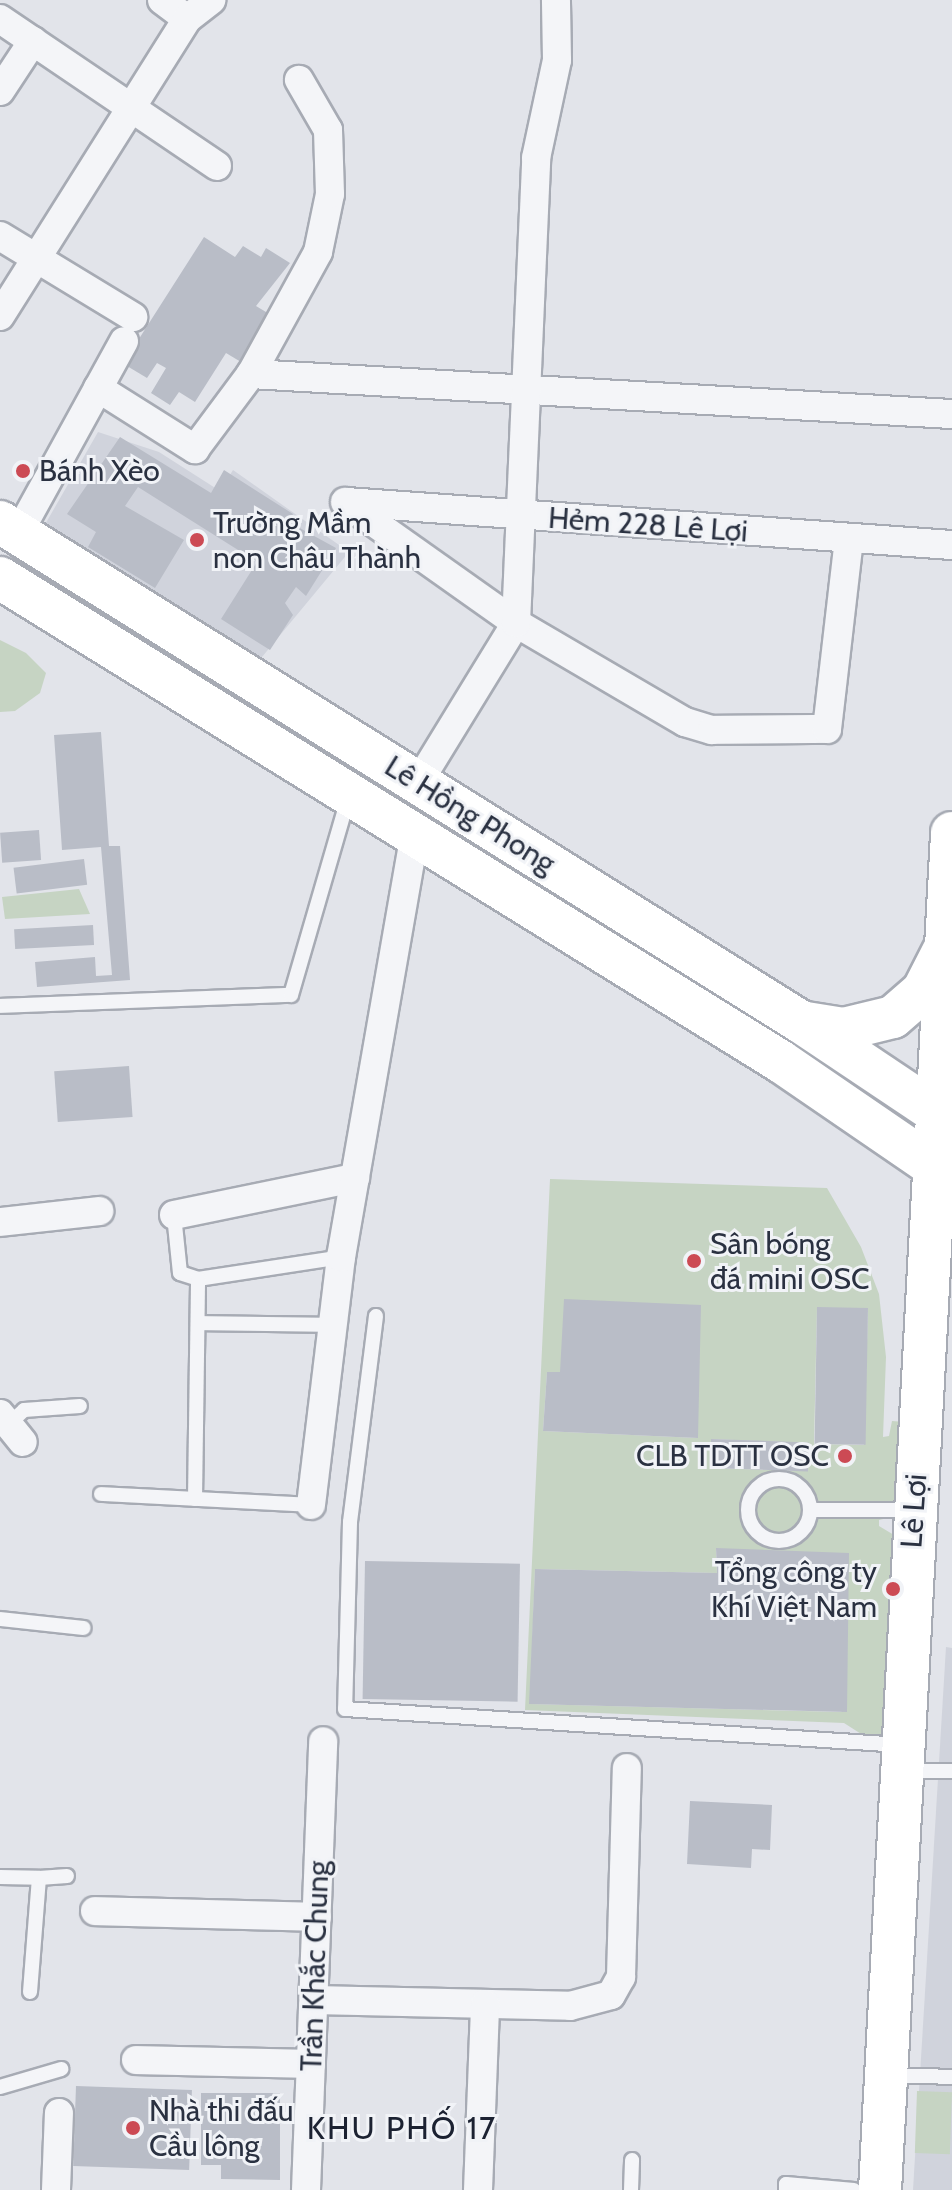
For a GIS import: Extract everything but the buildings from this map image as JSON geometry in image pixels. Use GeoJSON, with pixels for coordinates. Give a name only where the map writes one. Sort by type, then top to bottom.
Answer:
{"type":"FeatureCollection","features":[{"type":"Feature","properties":{"kind":"main road","name":"Lê Hồng Phong"},"geometry":{"type":"LineString","coordinates":[[9,528],[801,1022],[937,1113]]}},
{"type":"Feature","properties":{"kind":"main road","name":"Lê Hồng Phong"},"geometry":{"type":"LineString","coordinates":[[0,578],[822,1090],[935,1167]]}},
{"type":"Feature","properties":{"kind":"main road"},"geometry":{"type":"LineString","coordinates":[[405,829],[418,783]]}},
{"type":"Feature","properties":{"kind":"main road","name":"Lê Lợi"},"geometry":{"type":"LineString","coordinates":[[880,2190],[914,1510],[932,1364],[941,1239],[935,1167],[952,833]]}},
{"type":"Feature","properties":{"kind":"main road"},"geometry":{"type":"LineString","coordinates":[[801,1022],[844,1029],[893,1017],[928,983],[947,933]]}},
{"type":"Feature","properties":{"kind":"main road"},"geometry":{"type":"LineString","coordinates":[[822,1090],[851,1055]]}},
{"type":"Feature","properties":{"kind":"street"},"geometry":{"type":"LineString","coordinates":[[162,0],[187,19]]}},
{"type":"Feature","properties":{"kind":"street"},"geometry":{"type":"LineString","coordinates":[[0,316],[187,19],[211,0]]}},
{"type":"Feature","properties":{"kind":"street"},"geometry":{"type":"LineString","coordinates":[[418,783],[516,623],[530,393],[536,158],[557,60],[556,0]]}},
{"type":"Feature","properties":{"kind":"street"},"geometry":{"type":"LineString","coordinates":[[0,19],[217,166]]}},
{"type":"Feature","properties":{"kind":"street"},"geometry":{"type":"LineString","coordinates":[[0,91],[33,41]]}},
{"type":"Feature","properties":{"kind":"street"},"geometry":{"type":"LineString","coordinates":[[98,388],[195,449],[251,374],[318,252],[330,194],[328,130],[299,80]]}},
{"type":"Feature","properties":{"kind":"street"},"geometry":{"type":"LineString","coordinates":[[0,236],[36,258],[129,329],[98,388],[9,528]]}},
{"type":"Feature","properties":{"kind":"street"},"geometry":{"type":"LineString","coordinates":[[251,374],[530,393],[952,414]]}},
{"type":"Feature","properties":{"kind":"street","name":"Hẻm 228 Lê Lợi"},"geometry":{"type":"LineString","coordinates":[[516,623],[345,502],[952,545]]}},
{"type":"Feature","properties":{"kind":"street"},"geometry":{"type":"LineString","coordinates":[[516,623],[685,722],[712,730],[827,729],[849,539]]}},
{"type":"Feature","properties":{"kind":"street"},"geometry":{"type":"LineString","coordinates":[[311,1505],[341,1257],[405,829]]}},
{"type":"Feature","properties":{"kind":"street"},"geometry":{"type":"LineString","coordinates":[[174,1215],[355,1178]]}},
{"type":"Feature","properties":{"kind":"street"},"geometry":{"type":"LineString","coordinates":[[0,1222],[99,1211]]}},
{"type":"Feature","properties":{"kind":"street","name":"Trần Khắc Chung"},"geometry":{"type":"LineString","coordinates":[[306,2190],[323,1741]]}},
{"type":"Feature","properties":{"kind":"street"},"geometry":{"type":"LineString","coordinates":[[314,2000],[587,2006],[619,1989],[627,1768]]}},
{"type":"Feature","properties":{"kind":"street"},"geometry":{"type":"LineString","coordinates":[[95,1911],[317,1917]]}},
{"type":"Feature","properties":{"kind":"street"},"geometry":{"type":"LineString","coordinates":[[478,2190],[485,2004]]}},
{"type":"Feature","properties":{"kind":"street"},"geometry":{"type":"LineString","coordinates":[[136,2060],[311,2064]]}},
{"type":"Feature","properties":{"kind":"street"},"geometry":{"type":"LineString","coordinates":[[56,2190],[59,2113]]}},
{"type":"Feature","properties":{"kind":"lane"},"geometry":{"type":"LineString","coordinates":[[0,1006],[292,994],[350,795]]}},
{"type":"Feature","properties":{"kind":"lane"},"geometry":{"type":"LineString","coordinates":[[174,1215],[180,1273],[198,1279],[341,1257]]}},
{"type":"Feature","properties":{"kind":"lane"},"geometry":{"type":"LineString","coordinates":[[195,1499],[198,1279]]}},
{"type":"Feature","properties":{"kind":"lane"},"geometry":{"type":"LineString","coordinates":[[376,1316],[350,1522],[345,1709],[902,1758],[952,1771]]}},
{"type":"Feature","properties":{"kind":"lane"},"geometry":{"type":"LineString","coordinates":[[199,1323],[334,1325]]}},
{"type":"Feature","properties":{"kind":"lane"},"geometry":{"type":"LineString","coordinates":[[10,1427],[24,1410],[80,1406]]}},
{"type":"Feature","properties":{"kind":"lane"},"geometry":{"type":"LineString","coordinates":[[778,1479],[804,1492],[810,1510],[796,1536],[777,1541],[758,1533],[748,1514],[753,1494],[778,1479]]}},
{"type":"Feature","properties":{"kind":"lane"},"geometry":{"type":"LineString","coordinates":[[101,1494],[311,1505]]}},
{"type":"Feature","properties":{"kind":"lane"},"geometry":{"type":"LineString","coordinates":[[810,1510],[914,1510]]}},
{"type":"Feature","properties":{"kind":"lane"},"geometry":{"type":"LineString","coordinates":[[0,1619],[84,1628]]}},
{"type":"Feature","properties":{"kind":"lane"},"geometry":{"type":"LineString","coordinates":[[0,1877],[67,1876]]}},
{"type":"Feature","properties":{"kind":"lane"},"geometry":{"type":"LineString","coordinates":[[30,1992],[39,1878]]}},
{"type":"Feature","properties":{"kind":"lane"},"geometry":{"type":"LineString","coordinates":[[0,2087],[61,2069]]}},
{"type":"Feature","properties":{"kind":"lane"},"geometry":{"type":"LineString","coordinates":[[886,2075],[952,2077]]}},
{"type":"Feature","properties":{"kind":"lane"},"geometry":{"type":"LineString","coordinates":[[631,2190],[632,2160]]}},
{"type":"Feature","properties":{"kind":"lane"},"geometry":{"type":"LineString","coordinates":[[786,2190],[786,2184],[854,2190]]}},
{"type":"Feature","properties":{"kind":"shaded area","name":"Trường Mầm non Châu Thành"},"geometry":{"type":"Polygon","coordinates":[[[98,432],[159,452],[220,491],[233,470],[349,552],[257,663],[43,528],[98,432]]]}},
{"type":"Feature","properties":{"kind":"shaded area"},"geometry":{"type":"Polygon","coordinates":[[[946,1647],[952,1648],[952,2190],[913,2190],[946,1647]]]}},
{"type":"Feature","properties":{"kind":"green space"},"geometry":{"type":"Polygon","coordinates":[[[0,640],[26,653],[46,673],[40,693],[15,711],[0,712],[0,640]]]}},
{"type":"Feature","properties":{"kind":"green space"},"geometry":{"type":"Polygon","coordinates":[[[79,889],[90,914],[5,919],[2,897],[79,889]]]}},
{"type":"Feature","properties":{"kind":"green space"},"geometry":{"type":"Polygon","coordinates":[[[550,1179],[827,1188],[861,1247],[879,1294],[886,1357],[883,1437],[889,1436],[892,1421],[905,1422],[900,1515],[879,1520],[879,1526],[894,1535],[894,1755],[844,1723],[525,1710],[550,1179]],[[817,1308],[814,1444],[864,1445],[868,1309],[817,1308]],[[547,1372],[543,1431],[698,1438],[560,1372],[547,1372]],[[711,1439],[710,1468],[808,1471],[809,1443],[711,1439]],[[716,1549],[717,1573],[535,1569],[530,1704],[842,1712],[716,1549]]]}},
{"type":"Feature","properties":{"kind":"green space"},"geometry":{"type":"Polygon","coordinates":[[[917,2091],[952,2092],[950,2154],[915,2153],[917,2091]]]}},
{"type":"Feature","properties":{"kind":"place","name":"Bánh Xèo"},"geometry":{"type":"Point","coordinates":[23,471]}},
{"type":"Feature","properties":{"kind":"place","name":"Trường Mầm non Châu Thành"},"geometry":{"type":"Point","coordinates":[197,540]}},
{"type":"Feature","properties":{"kind":"place","name":"Sân bóng đá mini OSC"},"geometry":{"type":"Point","coordinates":[694,1261]}},
{"type":"Feature","properties":{"kind":"place","name":"CLB TDTT OSC"},"geometry":{"type":"Point","coordinates":[845,1456]}},
{"type":"Feature","properties":{"kind":"place","name":"Tổng công ty Khí Việt Nam"},"geometry":{"type":"Point","coordinates":[893,1589]}},
{"type":"Feature","properties":{"kind":"place","name":"Nhà thi đấu Cầu lông"},"geometry":{"type":"Point","coordinates":[133,2128]}},
{"type":"Feature","properties":{"kind":"district","name":"KHU PHỐ 17"},"geometry":{"type":"Point","coordinates":[402,2128]}}]}
